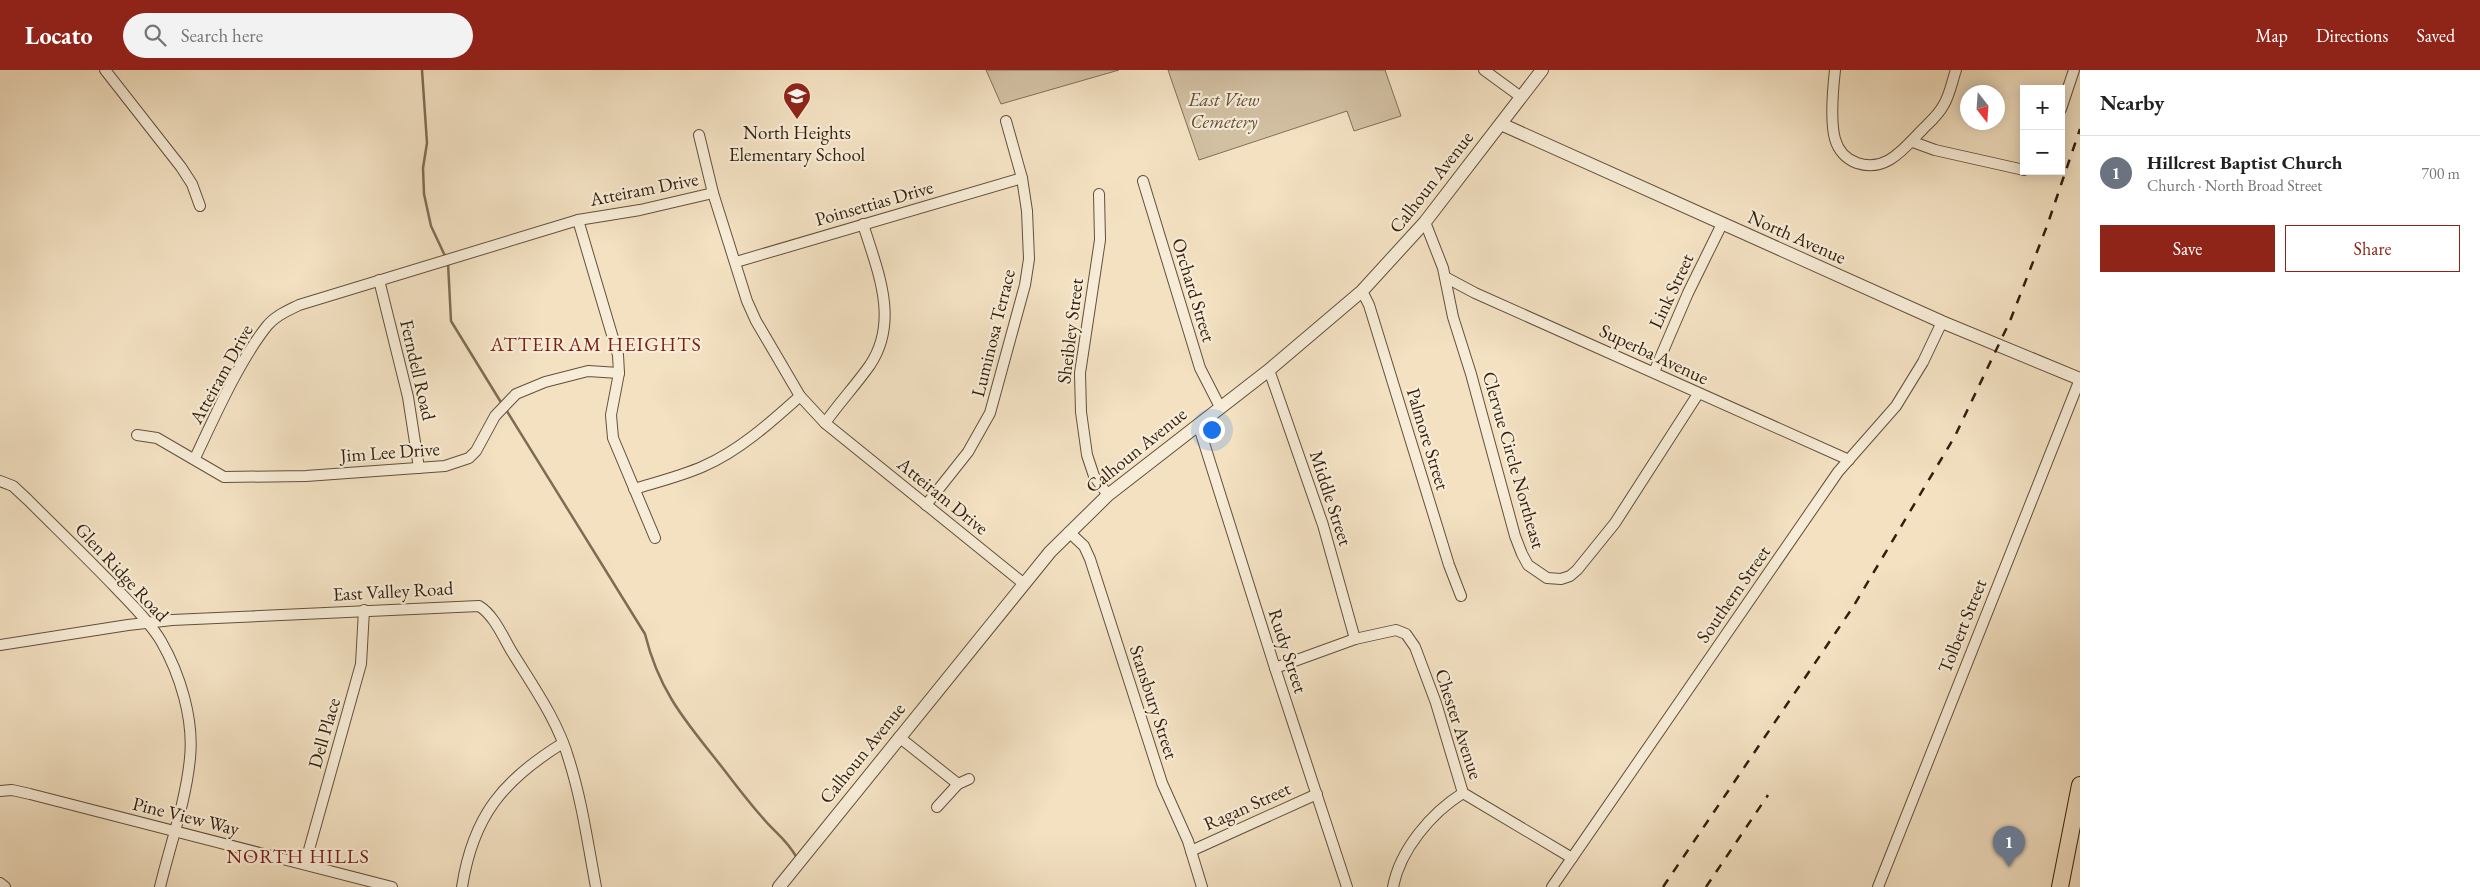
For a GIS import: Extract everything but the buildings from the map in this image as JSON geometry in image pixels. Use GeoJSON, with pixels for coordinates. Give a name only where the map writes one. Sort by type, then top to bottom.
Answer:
{"type":"FeatureCollection","features":[{"type":"Feature","properties":{"kind":"main road"},"geometry":{"type":"LineString","coordinates":[[2060,887],[2075,839],[2080,785]]}},
{"type":"Feature","properties":{"kind":"street"},"geometry":{"type":"LineString","coordinates":[[105,70],[181,167],[192,184],[200,206]]}},
{"type":"Feature","properties":{"kind":"street"},"geometry":{"type":"LineString","coordinates":[[1484,70],[1521,97]]}},
{"type":"Feature","properties":{"kind":"street","name":"Calhoun Avenue"},"geometry":{"type":"LineString","coordinates":[[779,887],[1023,584],[1069,532],[1108,495],[1269,370],[1362,292],[1425,222],[1542,70]]}},
{"type":"Feature","properties":{"kind":"street"},"geometry":{"type":"LineString","coordinates":[[1835,70],[1835,138],[1841,152],[1848,159],[1864,165],[1882,163],[1913,142],[1944,105],[1956,70]]}},
{"type":"Feature","properties":{"kind":"street"},"geometry":{"type":"LineString","coordinates":[[2065,97],[2074,70]]}},
{"type":"Feature","properties":{"kind":"street","name":"Luminosa Terrace"},"geometry":{"type":"LineString","coordinates":[[926,505],[968,452],[990,413],[1025,285],[1029,259],[1027,211],[1022,178],[1006,121]]}},
{"type":"Feature","properties":{"kind":"street","name":"North Avenue"},"geometry":{"type":"LineString","coordinates":[[1501,124],[1942,322],[2080,379]]}},
{"type":"Feature","properties":{"kind":"street"},"geometry":{"type":"LineString","coordinates":[[699,135],[713,193]]}},
{"type":"Feature","properties":{"kind":"street"},"geometry":{"type":"LineString","coordinates":[[1913,142],[1935,150],[2020,169]]}},
{"type":"Feature","properties":{"kind":"street","name":"Poinsettias Drive"},"geometry":{"type":"LineString","coordinates":[[736,262],[1022,178]]}},
{"type":"Feature","properties":{"kind":"street","name":"Orchard Street"},"geometry":{"type":"LineString","coordinates":[[1143,181],[1200,368],[1220,407]]}},
{"type":"Feature","properties":{"kind":"street","name":"Atteiram Drive"},"geometry":{"type":"LineString","coordinates":[[195,458],[236,378],[268,325],[279,315],[298,305],[578,220],[640,210],[713,193],[747,301],[756,321],[800,396],[825,423],[1023,584]]}},
{"type":"Feature","properties":{"kind":"street","name":"Sheibley Street"},"geometry":{"type":"LineString","coordinates":[[1099,194],[1100,240],[1080,383],[1081,412],[1087,455],[1094,476],[1108,495]]}},
{"type":"Feature","properties":{"kind":"street"},"geometry":{"type":"LineString","coordinates":[[578,220],[616,342],[619,373],[611,415],[613,438],[655,538]]}},
{"type":"Feature","properties":{"kind":"street","name":"Clervue Circle Northeast"},"geometry":{"type":"LineString","coordinates":[[1425,222],[1445,277],[1453,317],[1471,374],[1515,536],[1528,565],[1547,578],[1554,580],[1570,576],[1589,556],[1615,523],[1698,394]]}},
{"type":"Feature","properties":{"kind":"street"},"geometry":{"type":"LineString","coordinates":[[825,423],[871,363],[884,331],[885,298],[863,224]]}},
{"type":"Feature","properties":{"kind":"street","name":"Link Street"},"geometry":{"type":"LineString","coordinates":[[1654,372],[1688,293],[1722,224]]}},
{"type":"Feature","properties":{"kind":"street","name":"Superba Avenue"},"geometry":{"type":"LineString","coordinates":[[1445,277],[1475,293],[1849,460]]}},
{"type":"Feature","properties":{"kind":"street","name":"Ferndell Road"},"geometry":{"type":"LineString","coordinates":[[379,280],[408,398],[419,468]]}},
{"type":"Feature","properties":{"kind":"street","name":"Palmore Street"},"geometry":{"type":"LineString","coordinates":[[1362,292],[1369,305],[1449,565],[1461,596]]}},
{"type":"Feature","properties":{"kind":"street","name":"Southern Street"},"geometry":{"type":"LineString","coordinates":[[1552,887],[1832,480],[1885,420],[1909,386],[1942,322]]}},
{"type":"Feature","properties":{"kind":"street","name":"Middle Street"},"geometry":{"type":"LineString","coordinates":[[1269,370],[1323,525],[1355,639]]}},
{"type":"Feature","properties":{"kind":"street","name":"Jim Lee Drive"},"geometry":{"type":"LineString","coordinates":[[137,435],[157,438],[195,458],[218,475],[234,477],[306,476],[445,466],[469,458],[476,451],[495,416],[516,394],[545,382],[588,371],[619,373]]}},
{"type":"Feature","properties":{"kind":"street","name":"Tolbert Street"},"geometry":{"type":"LineString","coordinates":[[1878,887],[2080,379]]}},
{"type":"Feature","properties":{"kind":"street"},"geometry":{"type":"LineString","coordinates":[[634,489],[704,466],[719,458],[775,418],[800,396]]}},
{"type":"Feature","properties":{"kind":"street","name":"Rudy Street"},"geometry":{"type":"LineString","coordinates":[[1198,424],[1275,668],[1348,887]]}},
{"type":"Feature","properties":{"kind":"street","name":"Glen Ridge Road"},"geometry":{"type":"LineString","coordinates":[[0,481],[13,486],[28,500],[148,623],[170,659],[186,703],[190,730],[190,757],[187,781],[160,887]]}},
{"type":"Feature","properties":{"kind":"street","name":"Stansbury Street"},"geometry":{"type":"LineString","coordinates":[[1069,532],[1084,546],[1090,559],[1162,782],[1191,851],[1202,887]]}},
{"type":"Feature","properties":{"kind":"street","name":"East Valley Road"},"geometry":{"type":"LineString","coordinates":[[0,645],[148,623],[472,605],[484,608],[526,674],[562,743],[575,782],[596,887]]}},
{"type":"Feature","properties":{"kind":"street","name":"Dell Place"},"geometry":{"type":"LineString","coordinates":[[304,864],[361,664],[364,610]]}},
{"type":"Feature","properties":{"kind":"street","name":"Chester Avenue"},"geometry":{"type":"LineString","coordinates":[[1355,639],[1396,630],[1406,634],[1415,647],[1436,703],[1463,793],[1572,858]]}},
{"type":"Feature","properties":{"kind":"street"},"geometry":{"type":"LineString","coordinates":[[1275,668],[1355,639]]}},
{"type":"Feature","properties":{"kind":"street"},"geometry":{"type":"LineString","coordinates":[[899,737],[958,784]]}},
{"type":"Feature","properties":{"kind":"street"},"geometry":{"type":"LineString","coordinates":[[462,887],[468,856],[476,835],[494,802],[520,772],[562,743]]}},
{"type":"Feature","properties":{"kind":"street"},"geometry":{"type":"LineString","coordinates":[[937,807],[958,784],[969,779]]}},
{"type":"Feature","properties":{"kind":"street","name":"Pine View Way"},"geometry":{"type":"LineString","coordinates":[[0,791],[12,790],[30,794],[392,887]]}},
{"type":"Feature","properties":{"kind":"street"},"geometry":{"type":"LineString","coordinates":[[1392,887],[1405,854],[1446,803],[1463,793]]}},
{"type":"Feature","properties":{"kind":"street","name":"Ragan Street"},"geometry":{"type":"LineString","coordinates":[[1191,851],[1317,794]]}},
{"type":"Feature","properties":{"kind":"street"},"geometry":{"type":"LineString","coordinates":[[0,883],[5,887]]}},
{"type":"Feature","properties":{"kind":"green space"},"geometry":{"type":"Polygon","coordinates":[[[986,70],[1119,70],[1001,104],[986,70]]]}},
{"type":"Feature","properties":{"kind":"green space","name":"East View Cemetery"},"geometry":{"type":"Polygon","coordinates":[[[1168,70],[1385,70],[1401,116],[1354,131],[1347,111],[1199,160],[1168,70]]]}},
{"type":"Feature","properties":{"kind":"waterway"},"geometry":{"type":"LineString","coordinates":[[422,70],[427,143],[423,168],[424,194],[431,226],[446,258]]}},
{"type":"Feature","properties":{"kind":"waterway"},"geometry":{"type":"LineString","coordinates":[[448,263],[451,321],[502,404]]}},
{"type":"Feature","properties":{"kind":"waterway"},"geometry":{"type":"LineString","coordinates":[[505,408],[645,634],[657,670],[681,714],[767,823],[785,840],[797,858]]}},
{"type":"Feature","properties":{"kind":"railway"},"geometry":{"type":"LineString","coordinates":[[1663,887],[1853,607],[1955,436],[2010,321],[2047,226],[2080,129]]}},
{"type":"Feature","properties":{"kind":"railway"},"geometry":{"type":"LineString","coordinates":[[1706,887],[1768,795]]}},
{"type":"Feature","properties":{"kind":"place","name":"North Heights Elementary School"},"geometry":{"type":"Point","coordinates":[797,120]}},
{"type":"Feature","properties":{"kind":"place","name":"Hillcrest Baptist Church"},"geometry":{"type":"Point","coordinates":[2009,867]}},
{"type":"Feature","properties":{"kind":"district","name":"ATTEIRAM HEIGHTS"},"geometry":{"type":"Point","coordinates":[596,344]}},
{"type":"Feature","properties":{"kind":"district","name":"NORTH HILLS"},"geometry":{"type":"Point","coordinates":[298,856]}}]}
